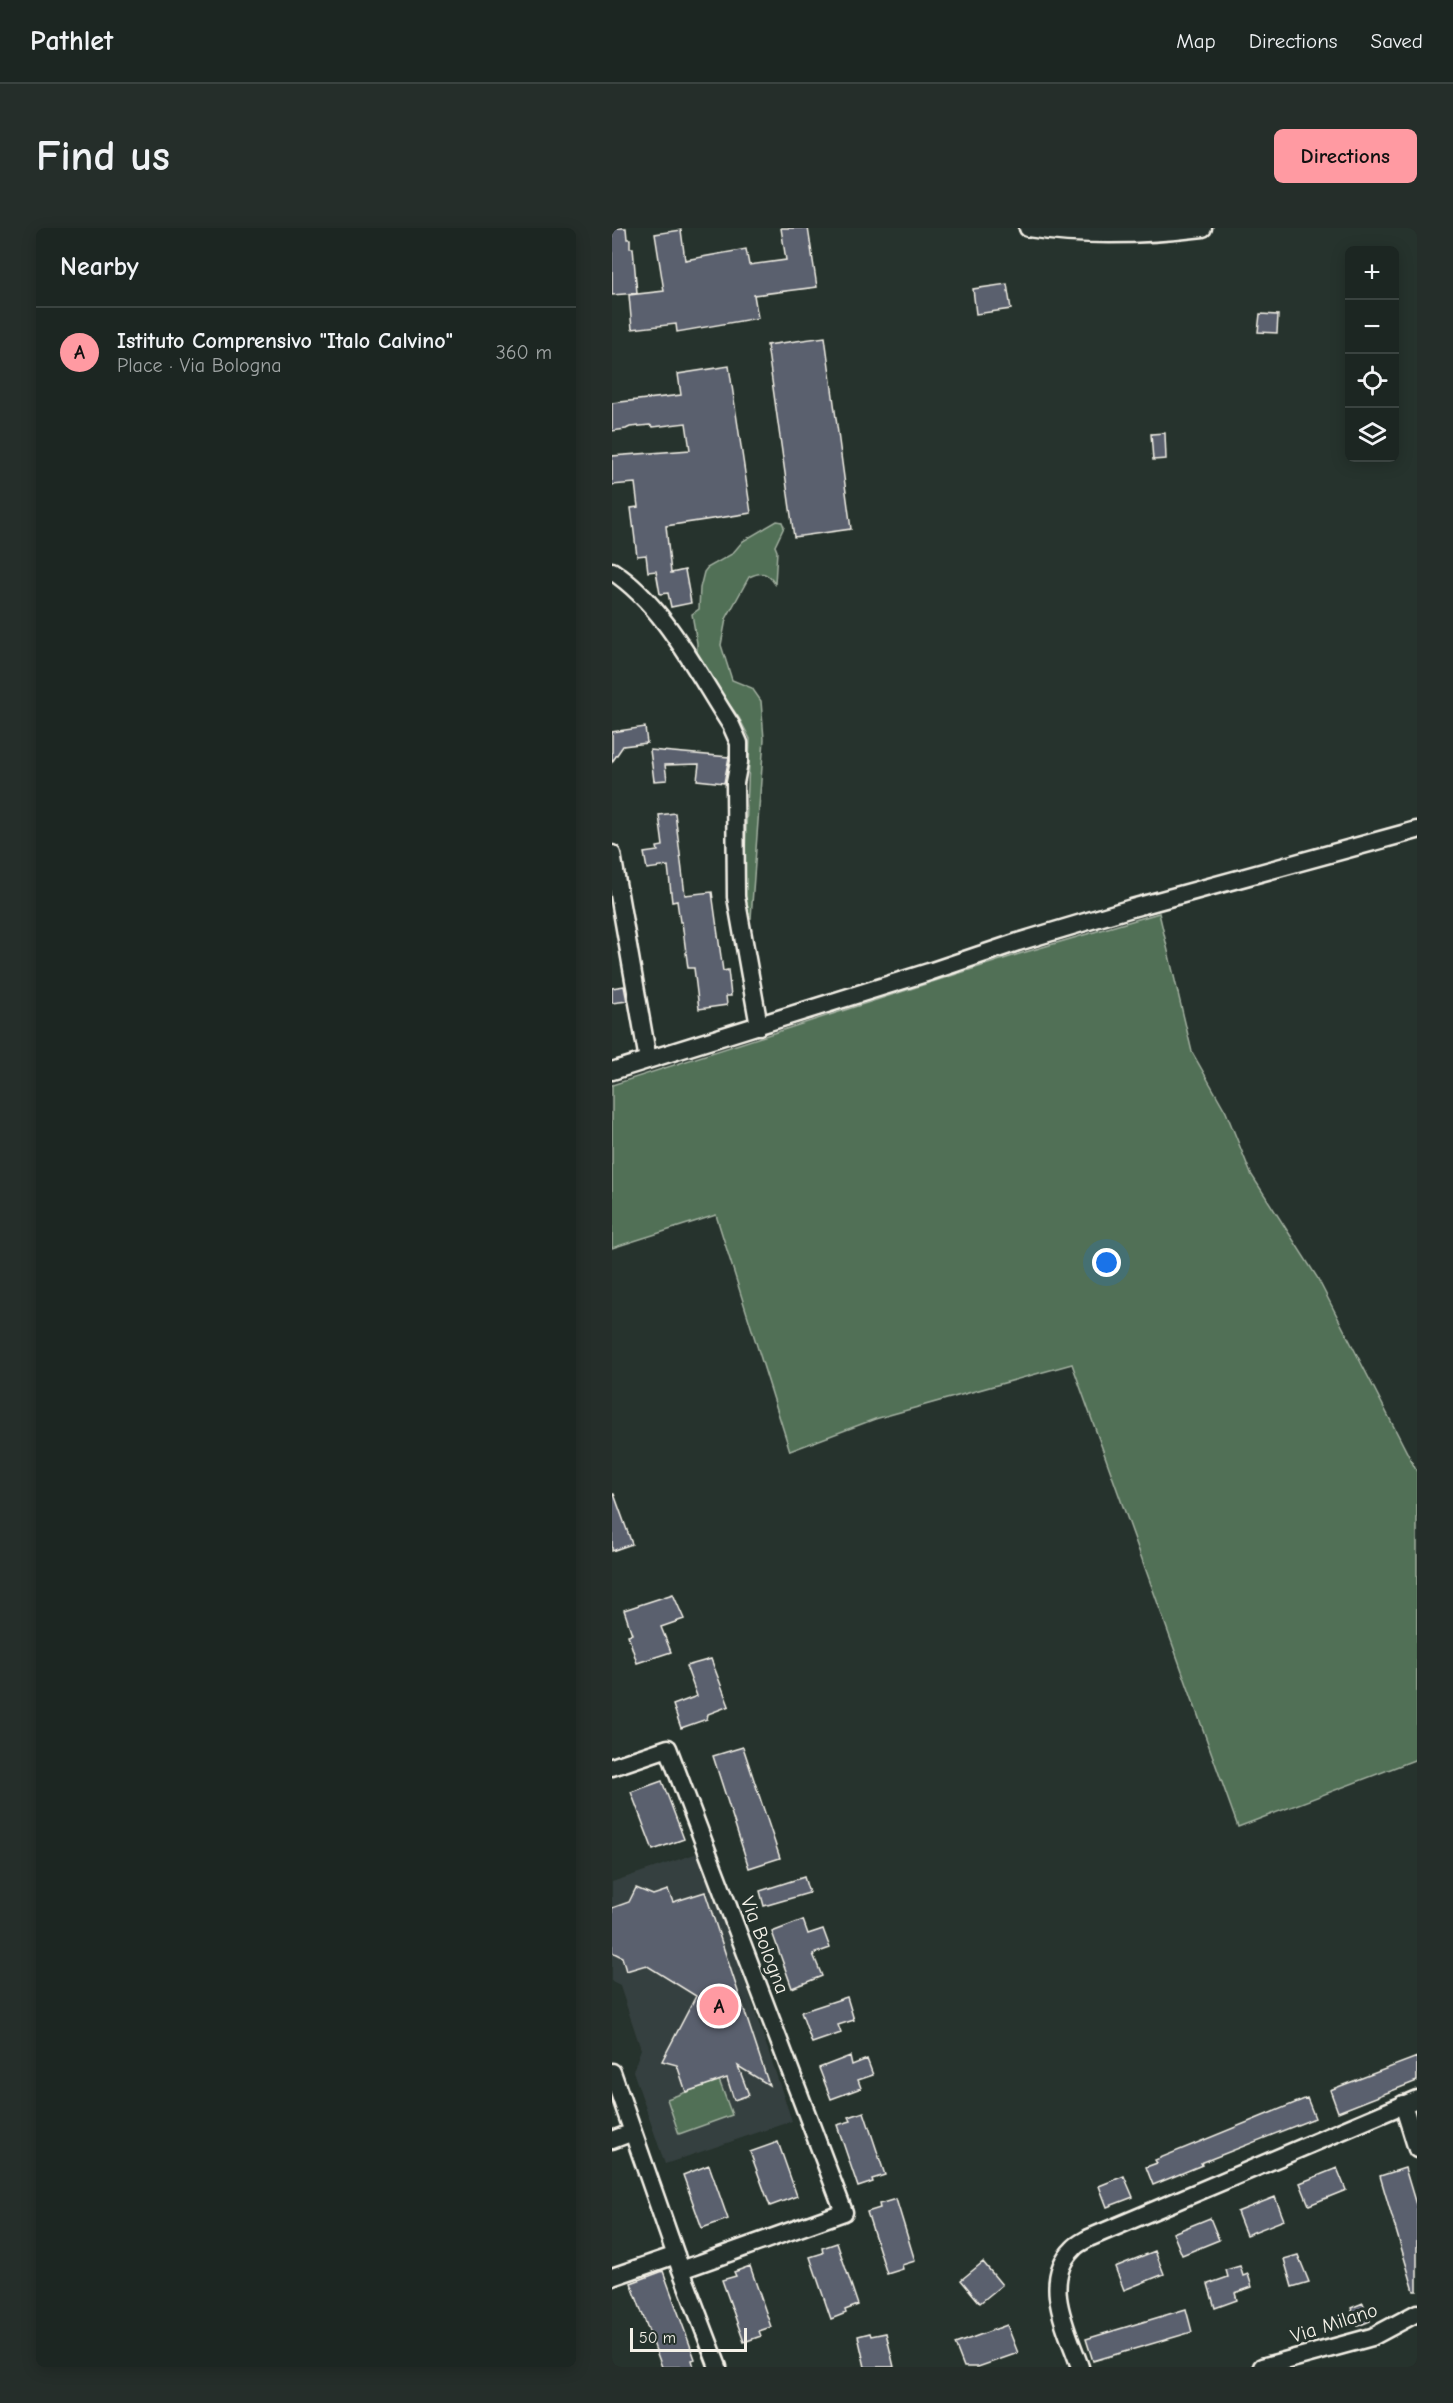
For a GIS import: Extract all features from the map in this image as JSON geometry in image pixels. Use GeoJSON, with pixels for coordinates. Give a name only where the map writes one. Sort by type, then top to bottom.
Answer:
{"type":"FeatureCollection","features":[{"type":"Feature","properties":{"kind":"street"},"geometry":{"type":"LineString","coordinates":[[1028,228],[1112,233],[1203,228]]}},
{"type":"Feature","properties":{"kind":"street"},"geometry":{"type":"LineString","coordinates":[[612,571],[631,584],[662,617],[731,725],[739,743],[739,762],[735,783],[736,897],[759,1026]]}},
{"type":"Feature","properties":{"kind":"street"},"geometry":{"type":"LineString","coordinates":[[612,1071],[1121,911],[1417,830]]}},
{"type":"Feature","properties":{"kind":"street"},"geometry":{"type":"LineString","coordinates":[[612,854],[648,1060]]}},
{"type":"Feature","properties":{"kind":"street","name":"Via Bologna"},"geometry":{"type":"LineString","coordinates":[[612,1767],[668,1748],[844,2212],[678,2262]]}},
{"type":"Feature","properties":{"kind":"street"},"geometry":{"type":"LineString","coordinates":[[612,2072],[678,2262],[718,2367]]}},
{"type":"Feature","properties":{"kind":"street"},"geometry":{"type":"LineString","coordinates":[[1080,2367],[1060,2310],[1059,2277],[1064,2262],[1073,2249],[1089,2238],[1410,2102],[1417,2149]]}},
{"type":"Feature","properties":{"kind":"street"},"geometry":{"type":"LineString","coordinates":[[612,2140],[633,2132]]}},
{"type":"Feature","properties":{"kind":"street"},"geometry":{"type":"LineString","coordinates":[[612,2277],[678,2262]]}},
{"type":"Feature","properties":{"kind":"street","name":"Via Milano"},"geometry":{"type":"LineString","coordinates":[[1262,2367],[1372,2337],[1417,2313]]}},
{"type":"Feature","properties":{"kind":"shaded area"},"geometry":{"type":"Polygon","coordinates":[[[701,1852],[792,2121],[665,2164],[633,2071],[641,2049],[620,1986],[612,1982],[612,1882],[701,1852]]]}},
{"type":"Feature","properties":{"kind":"green space"},"geometry":{"type":"Polygon","coordinates":[[[777,521],[782,522],[784,527],[775,546],[777,551],[775,584],[764,574],[749,577],[726,619],[721,645],[732,680],[752,688],[761,701],[764,739],[751,918],[747,917],[743,898],[750,739],[739,718],[697,659],[692,614],[699,609],[700,588],[707,568],[732,554],[743,541],[777,521]]]}},
{"type":"Feature","properties":{"kind":"green space"},"geometry":{"type":"Polygon","coordinates":[[[1159,913],[1192,1052],[1226,1112],[1251,1174],[1317,1277],[1417,1472],[1417,1759],[1238,1827],[1072,1364],[875,1419],[790,1451],[716,1215],[612,1248],[612,1085],[1019,954],[1159,913]]]}},
{"type":"Feature","properties":{"kind":"green space"},"geometry":{"type":"Polygon","coordinates":[[[719,2080],[732,2115],[679,2134],[667,2099],[719,2080]]]}},
{"type":"Feature","properties":{"kind":"building"},"geometry":{"type":"Polygon","coordinates":[[[612,228],[626,228],[630,248],[633,248],[637,293],[612,295],[612,228]]]}},
{"type":"Feature","properties":{"kind":"building"},"geometry":{"type":"Polygon","coordinates":[[[781,228],[808,228],[817,287],[754,295],[758,318],[677,332],[676,324],[632,329],[629,295],[664,291],[655,234],[681,230],[685,260],[746,249],[749,265],[786,260],[781,228]]]}},
{"type":"Feature","properties":{"kind":"building"},"geometry":{"type":"Polygon","coordinates":[[[1007,284],[1011,309],[976,314],[973,289],[1007,284]]]}},
{"type":"Feature","properties":{"kind":"building"},"geometry":{"type":"Polygon","coordinates":[[[1260,314],[1278,315],[1277,333],[1258,332],[1260,314]]]}},
{"type":"Feature","properties":{"kind":"building"},"geometry":{"type":"Polygon","coordinates":[[[825,337],[851,529],[794,537],[767,345],[825,337]]]}},
{"type":"Feature","properties":{"kind":"building"},"geometry":{"type":"Polygon","coordinates":[[[729,366],[751,513],[666,526],[671,573],[685,570],[691,603],[671,607],[668,593],[660,594],[656,571],[648,572],[646,555],[637,556],[631,508],[638,507],[635,483],[612,485],[612,456],[690,450],[686,423],[630,427],[612,431],[612,403],[681,395],[678,374],[729,366]]]}},
{"type":"Feature","properties":{"kind":"building"},"geometry":{"type":"Polygon","coordinates":[[[1165,433],[1166,459],[1153,460],[1151,434],[1165,433]]]}},
{"type":"Feature","properties":{"kind":"building"},"geometry":{"type":"Polygon","coordinates":[[[645,727],[647,743],[623,746],[612,762],[612,732],[645,727]]]}},
{"type":"Feature","properties":{"kind":"building"},"geometry":{"type":"Polygon","coordinates":[[[650,750],[729,757],[724,783],[697,780],[699,764],[665,765],[667,780],[654,781],[650,750]]]}},
{"type":"Feature","properties":{"kind":"building"},"geometry":{"type":"Polygon","coordinates":[[[675,813],[685,895],[712,892],[723,971],[728,970],[731,996],[726,996],[727,1005],[699,1009],[694,968],[688,968],[677,901],[672,902],[668,866],[647,869],[644,853],[658,851],[657,847],[663,846],[659,815],[675,813]]]}},
{"type":"Feature","properties":{"kind":"building"},"geometry":{"type":"Polygon","coordinates":[[[624,986],[627,1001],[612,1003],[612,988],[624,986]]]}},
{"type":"Feature","properties":{"kind":"building"},"geometry":{"type":"Polygon","coordinates":[[[612,1494],[614,1494],[632,1544],[612,1551],[612,1494]]]}},
{"type":"Feature","properties":{"kind":"building"},"geometry":{"type":"Polygon","coordinates":[[[673,1594],[684,1619],[661,1627],[671,1652],[637,1663],[628,1635],[632,1634],[624,1610],[673,1594]]]}},
{"type":"Feature","properties":{"kind":"building"},"geometry":{"type":"Polygon","coordinates":[[[711,1659],[729,1706],[708,1714],[707,1719],[681,1728],[673,1705],[697,1696],[686,1666],[711,1659]]]}},
{"type":"Feature","properties":{"kind":"building"},"geometry":{"type":"Polygon","coordinates":[[[743,1747],[780,1858],[749,1868],[713,1756],[743,1747]]]}},
{"type":"Feature","properties":{"kind":"building"},"geometry":{"type":"Polygon","coordinates":[[[662,1781],[684,1839],[653,1850],[631,1792],[662,1781]]]}},
{"type":"Feature","properties":{"kind":"building"},"geometry":{"type":"Polygon","coordinates":[[[804,1877],[809,1893],[764,1906],[760,1891],[804,1877]]]}},
{"type":"Feature","properties":{"kind":"building"},"geometry":{"type":"Polygon","coordinates":[[[636,1888],[653,1895],[668,1890],[673,1902],[705,1892],[769,2085],[738,2066],[749,2095],[734,2100],[727,2078],[686,2092],[677,2065],[662,2061],[696,1996],[646,1965],[626,1971],[622,1957],[612,1952],[612,1908],[629,1902],[636,1888]]]}},
{"type":"Feature","properties":{"kind":"building"},"geometry":{"type":"Polygon","coordinates":[[[803,1920],[808,1934],[823,1929],[830,1948],[813,1954],[822,1976],[792,1988],[772,1932],[803,1920]]]}},
{"type":"Feature","properties":{"kind":"building"},"geometry":{"type":"Polygon","coordinates":[[[847,1997],[854,2020],[838,2025],[841,2033],[812,2043],[801,2012],[847,1997]]]}},
{"type":"Feature","properties":{"kind":"building"},"geometry":{"type":"Polygon","coordinates":[[[850,2056],[852,2065],[867,2059],[873,2075],[858,2080],[861,2088],[831,2099],[819,2068],[850,2056]]]}},
{"type":"Feature","properties":{"kind":"building"},"geometry":{"type":"Polygon","coordinates":[[[1417,2057],[1417,2081],[1338,2112],[1330,2090],[1417,2057]]]}},
{"type":"Feature","properties":{"kind":"building"},"geometry":{"type":"Polygon","coordinates":[[[1307,2098],[1315,2118],[1201,2163],[1202,2165],[1153,2185],[1146,2167],[1157,2163],[1155,2160],[1307,2098]]]}},
{"type":"Feature","properties":{"kind":"building"},"geometry":{"type":"Polygon","coordinates":[[[864,2112],[885,2175],[858,2187],[837,2125],[851,2121],[849,2117],[864,2112]]]}},
{"type":"Feature","properties":{"kind":"building"},"geometry":{"type":"Polygon","coordinates":[[[778,2142],[797,2196],[770,2206],[750,2152],[778,2142]]]}},
{"type":"Feature","properties":{"kind":"building"},"geometry":{"type":"Polygon","coordinates":[[[709,2165],[728,2219],[702,2228],[683,2175],[709,2165]]]}},
{"type":"Feature","properties":{"kind":"building"},"geometry":{"type":"Polygon","coordinates":[[[1337,2168],[1346,2190],[1309,2205],[1300,2183],[1337,2168]]]}},
{"type":"Feature","properties":{"kind":"building"},"geometry":{"type":"Polygon","coordinates":[[[1405,2168],[1417,2208],[1417,2291],[1414,2291],[1380,2176],[1405,2168]]]}},
{"type":"Feature","properties":{"kind":"building"},"geometry":{"type":"Polygon","coordinates":[[[1124,2176],[1133,2197],[1107,2207],[1099,2186],[1124,2176]]]}},
{"type":"Feature","properties":{"kind":"building"},"geometry":{"type":"Polygon","coordinates":[[[1275,2197],[1284,2220],[1246,2235],[1237,2212],[1275,2197]]]}},
{"type":"Feature","properties":{"kind":"building"},"geometry":{"type":"Polygon","coordinates":[[[896,2199],[915,2261],[902,2265],[903,2269],[887,2274],[867,2212],[880,2208],[879,2204],[896,2199]]]}},
{"type":"Feature","properties":{"kind":"building"},"geometry":{"type":"Polygon","coordinates":[[[1210,2218],[1219,2240],[1182,2255],[1173,2233],[1210,2218]]]}},
{"type":"Feature","properties":{"kind":"building"},"geometry":{"type":"Polygon","coordinates":[[[837,2243],[858,2305],[831,2319],[810,2257],[823,2253],[822,2248],[837,2243]]]}},
{"type":"Feature","properties":{"kind":"building"},"geometry":{"type":"Polygon","coordinates":[[[1155,2251],[1164,2274],[1124,2290],[1115,2267],[1155,2251]]]}},
{"type":"Feature","properties":{"kind":"building"},"geometry":{"type":"Polygon","coordinates":[[[1298,2255],[1309,2282],[1292,2287],[1284,2259],[1298,2255]]]}},
{"type":"Feature","properties":{"kind":"building"},"geometry":{"type":"Polygon","coordinates":[[[983,2262],[1002,2285],[980,2303],[961,2280],[983,2262]]]}},
{"type":"Feature","properties":{"kind":"building"},"geometry":{"type":"Polygon","coordinates":[[[750,2266],[771,2327],[759,2331],[761,2336],[744,2342],[722,2280],[736,2276],[734,2272],[750,2266]]]}},
{"type":"Feature","properties":{"kind":"building"},"geometry":{"type":"Polygon","coordinates":[[[1240,2266],[1243,2276],[1248,2274],[1252,2287],[1235,2293],[1237,2300],[1215,2308],[1208,2284],[1228,2277],[1226,2270],[1240,2266]]]}},
{"type":"Feature","properties":{"kind":"building"},"geometry":{"type":"Polygon","coordinates":[[[663,2271],[695,2359],[692,2360],[694,2367],[662,2367],[631,2283],[663,2271]]]}},
{"type":"Feature","properties":{"kind":"building"},"geometry":{"type":"Polygon","coordinates":[[[1363,2303],[1370,2321],[1358,2326],[1351,2308],[1363,2303]]]}},
{"type":"Feature","properties":{"kind":"building"},"geometry":{"type":"Polygon","coordinates":[[[1186,2309],[1192,2332],[1093,2361],[1086,2339],[1186,2309]]]}},
{"type":"Feature","properties":{"kind":"building"},"geometry":{"type":"Polygon","coordinates":[[[1007,2325],[1018,2353],[978,2367],[964,2367],[955,2344],[1007,2325]]]}},
{"type":"Feature","properties":{"kind":"building"},"geometry":{"type":"Polygon","coordinates":[[[870,2333],[871,2336],[886,2333],[894,2367],[865,2367],[858,2336],[870,2333]]]}},
{"type":"Feature","properties":{"kind":"place","name":"Istituto Comprensivo \"Italo Calvino\""},"geometry":{"type":"Point","coordinates":[719,2006]}}]}
